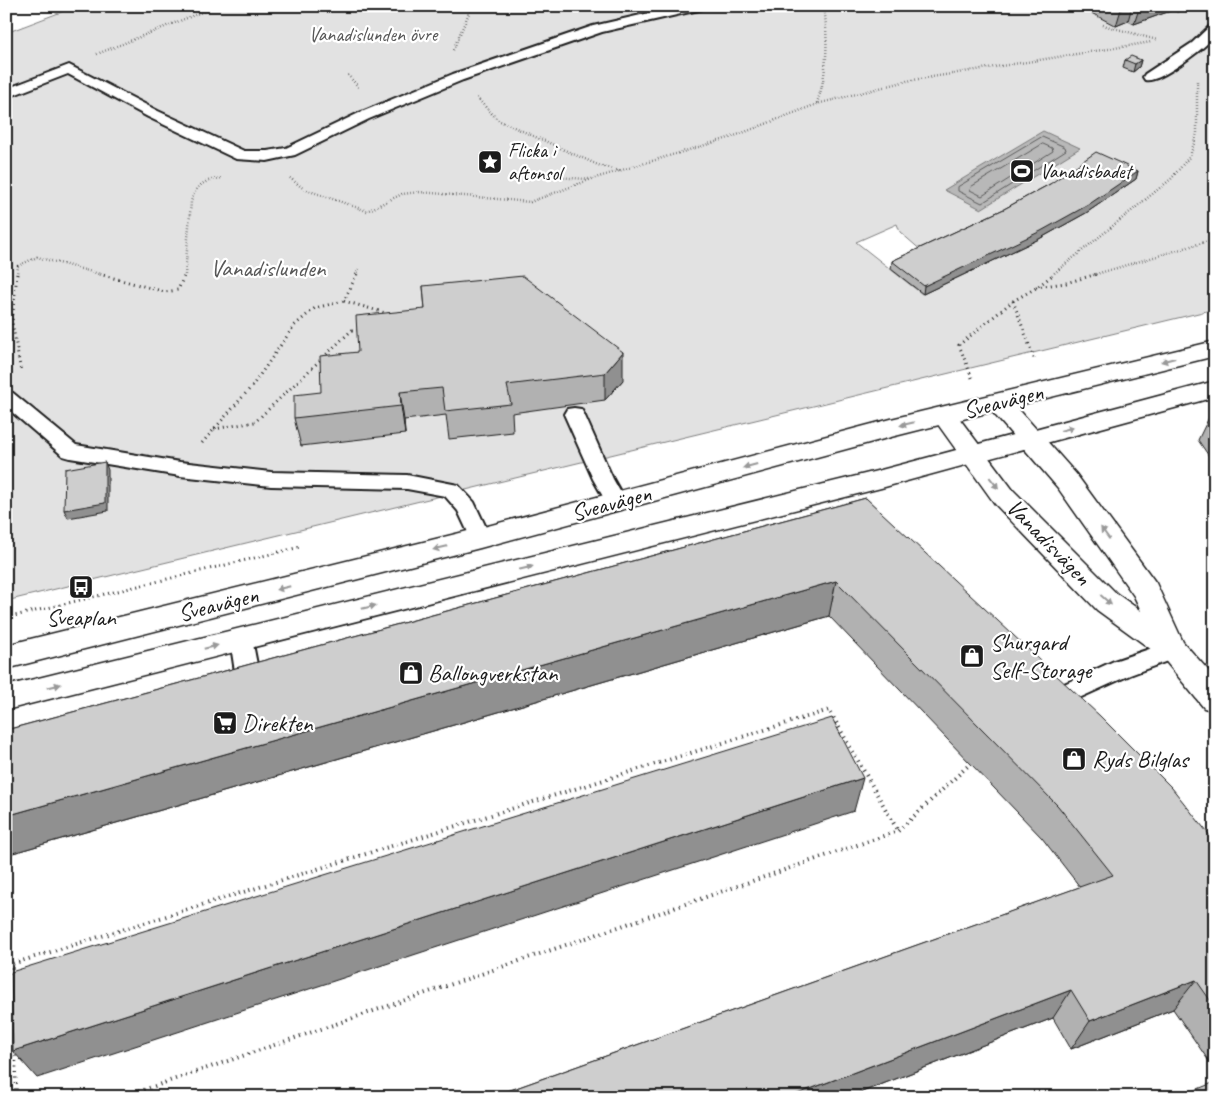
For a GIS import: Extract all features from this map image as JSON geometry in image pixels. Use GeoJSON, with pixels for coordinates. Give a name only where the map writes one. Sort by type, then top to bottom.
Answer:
{"type":"FeatureCollection","features":[{"type":"Feature","properties":{"kind":"main road","name":"Sveavägen"},"geometry":{"type":"LineString","coordinates":[[6,657],[480,538],[891,428],[1215,348]]}},
{"type":"Feature","properties":{"kind":"main road","name":"Sveavägen"},"geometry":{"type":"LineString","coordinates":[[6,698],[974,454],[1215,389]]}},
{"type":"Feature","properties":{"kind":"main road","name":"Vanadisvägen"},"geometry":{"type":"LineString","coordinates":[[998,402],[1068,480],[1146,590],[1173,650]]}},
{"type":"Feature","properties":{"kind":"main road","name":"Vanadisvägen"},"geometry":{"type":"LineString","coordinates":[[944,416],[1004,497],[1107,602],[1173,650],[1215,699]]}},
{"type":"Feature","properties":{"kind":"lane"},"geometry":{"type":"LineString","coordinates":[[6,94],[69,68],[153,114],[241,156],[267,156],[290,152],[372,113],[458,77],[598,30],[698,6]]}},
{"type":"Feature","properties":{"kind":"lane"},"geometry":{"type":"LineString","coordinates":[[1150,77],[1197,46],[1215,29]]}},
{"type":"Feature","properties":{"kind":"lane"},"geometry":{"type":"LineString","coordinates":[[6,397],[70,451],[180,469],[271,479],[407,482],[451,490],[467,507],[480,538]]}},
{"type":"Feature","properties":{"kind":"lane"},"geometry":{"type":"LineString","coordinates":[[574,414],[603,479],[616,502]]}},
{"type":"Feature","properties":{"kind":"lane"},"geometry":{"type":"LineString","coordinates":[[241,639],[249,685]]}},
{"type":"Feature","properties":{"kind":"lane"},"geometry":{"type":"LineString","coordinates":[[1038,706],[1122,668],[1173,650]]}},
{"type":"Feature","properties":{"kind":"path"},"geometry":{"type":"LineString","coordinates":[[190,6],[193,14]]}},
{"type":"Feature","properties":{"kind":"path"},"geometry":{"type":"LineString","coordinates":[[69,68],[95,55],[193,14],[217,6]]}},
{"type":"Feature","properties":{"kind":"path"},"geometry":{"type":"LineString","coordinates":[[472,6],[448,61],[458,77],[498,120],[590,162],[621,171]]}},
{"type":"Feature","properties":{"kind":"path"},"geometry":{"type":"LineString","coordinates":[[817,104],[822,92],[827,56],[824,6]]}},
{"type":"Feature","properties":{"kind":"path"},"geometry":{"type":"LineString","coordinates":[[283,173],[304,189],[367,211],[402,194],[421,192],[530,202],[592,179],[732,137],[817,104],[907,81],[1160,40],[1103,25]]}},
{"type":"Feature","properties":{"kind":"path"},"geometry":{"type":"LineString","coordinates":[[972,378],[959,345],[1013,300],[1036,288],[1171,179],[1190,156],[1197,134],[1197,77]]}},
{"type":"Feature","properties":{"kind":"path"},"geometry":{"type":"LineString","coordinates":[[513,175],[592,179]]}},
{"type":"Feature","properties":{"kind":"path"},"geometry":{"type":"LineString","coordinates":[[23,381],[12,322],[18,266],[37,256],[164,292],[178,290],[183,284],[189,254],[189,210],[193,193],[199,184],[212,179],[230,178]]}},
{"type":"Feature","properties":{"kind":"path"},"geometry":{"type":"LineString","coordinates":[[1036,288],[1066,283],[1215,239]]}},
{"type":"Feature","properties":{"kind":"path"},"geometry":{"type":"LineString","coordinates":[[344,301],[360,266]]}},
{"type":"Feature","properties":{"kind":"path"},"geometry":{"type":"LineString","coordinates":[[1013,300],[1036,363]]}},
{"type":"Feature","properties":{"kind":"path"},"geometry":{"type":"LineString","coordinates":[[180,469],[253,385],[294,326],[315,308],[344,301],[391,315]]}},
{"type":"Feature","properties":{"kind":"path"},"geometry":{"type":"LineString","coordinates":[[214,428],[254,422],[352,330],[360,330]]}},
{"type":"Feature","properties":{"kind":"path"},"geometry":{"type":"LineString","coordinates":[[12,983],[12,964],[829,710],[898,831]]}},
{"type":"Feature","properties":{"kind":"path"},"geometry":{"type":"LineString","coordinates":[[123,1097],[898,831],[970,764]]}},
{"type":"Feature","properties":{"kind":"path"},"geometry":{"type":"LineString","coordinates":[[14,1040],[16,1097]]}},
{"type":"Feature","properties":{"kind":"green space","name":"Vanadislunden"},"geometry":{"type":"Polygon","coordinates":[[[77,6],[1215,6],[1215,309],[6,601],[6,33],[77,6]],[[897,224],[856,242],[922,294],[954,279],[900,232],[897,224]]]}},
{"type":"Feature","properties":{"kind":"water"},"geometry":{"type":"Polygon","coordinates":[[[1043,131],[1080,148],[981,209],[944,190],[1043,131]]]}},
{"type":"Feature","properties":{"kind":"building"},"geometry":{"type":"Polygon","coordinates":[[[1131,56],[1141,60],[1135,64],[1125,60],[1131,56]]]}},
{"type":"Feature","properties":{"kind":"building"},"geometry":{"type":"Polygon","coordinates":[[[1096,152],[1138,171],[1088,205],[1041,231],[924,286],[892,261],[1004,209],[1050,184],[1096,152]]]}},
{"type":"Feature","properties":{"kind":"building"},"geometry":{"type":"Polygon","coordinates":[[[523,276],[623,352],[605,373],[507,385],[511,404],[445,411],[442,388],[400,392],[401,406],[294,418],[294,395],[321,392],[320,356],[358,352],[356,316],[425,309],[423,286],[523,276]]]}},
{"type":"Feature","properties":{"kind":"building"},"geometry":{"type":"Polygon","coordinates":[[[105,462],[105,503],[64,510],[65,469],[105,462]]]}},
{"type":"Feature","properties":{"kind":"building"},"geometry":{"type":"Polygon","coordinates":[[[866,498],[1100,716],[1172,788],[1215,842],[1215,1007],[1196,980],[1090,1021],[1071,990],[789,1097],[491,1097],[1113,875],[1058,806],[836,581],[6,816],[6,730],[866,498]]]}},
{"type":"Feature","properties":{"kind":"building"},"geometry":{"type":"Polygon","coordinates":[[[832,718],[863,778],[13,1051],[11,972],[832,718]]]}},
{"type":"Feature","properties":{"kind":"building"},"geometry":{"type":"Polygon","coordinates":[[[1215,1082],[1215,1097],[1178,1097],[1215,1082]]]}},
{"type":"Feature","properties":{"kind":"place","name":"Flicka i aftonsol"},"geometry":{"type":"Point","coordinates":[490,162]}},
{"type":"Feature","properties":{"kind":"place","name":"Vanadisbadet"},"geometry":{"type":"Point","coordinates":[1022,171]}},
{"type":"Feature","properties":{"kind":"place","name":"Sveaplan"},"geometry":{"type":"Point","coordinates":[81,587]}},
{"type":"Feature","properties":{"kind":"place","name":"Shurgard Self-Storage"},"geometry":{"type":"Point","coordinates":[972,656]}},
{"type":"Feature","properties":{"kind":"place","name":"Ballongverkstan"},"geometry":{"type":"Point","coordinates":[411,673]}},
{"type":"Feature","properties":{"kind":"place","name":"Direkten"},"geometry":{"type":"Point","coordinates":[225,723]}},
{"type":"Feature","properties":{"kind":"place","name":"Ryds Bilglas"},"geometry":{"type":"Point","coordinates":[1074,759]}},
{"type":"Feature","properties":{"kind":"park label","name":"Vanadislunden övre"},"geometry":{"type":"Point","coordinates":[373,34]}}]}
